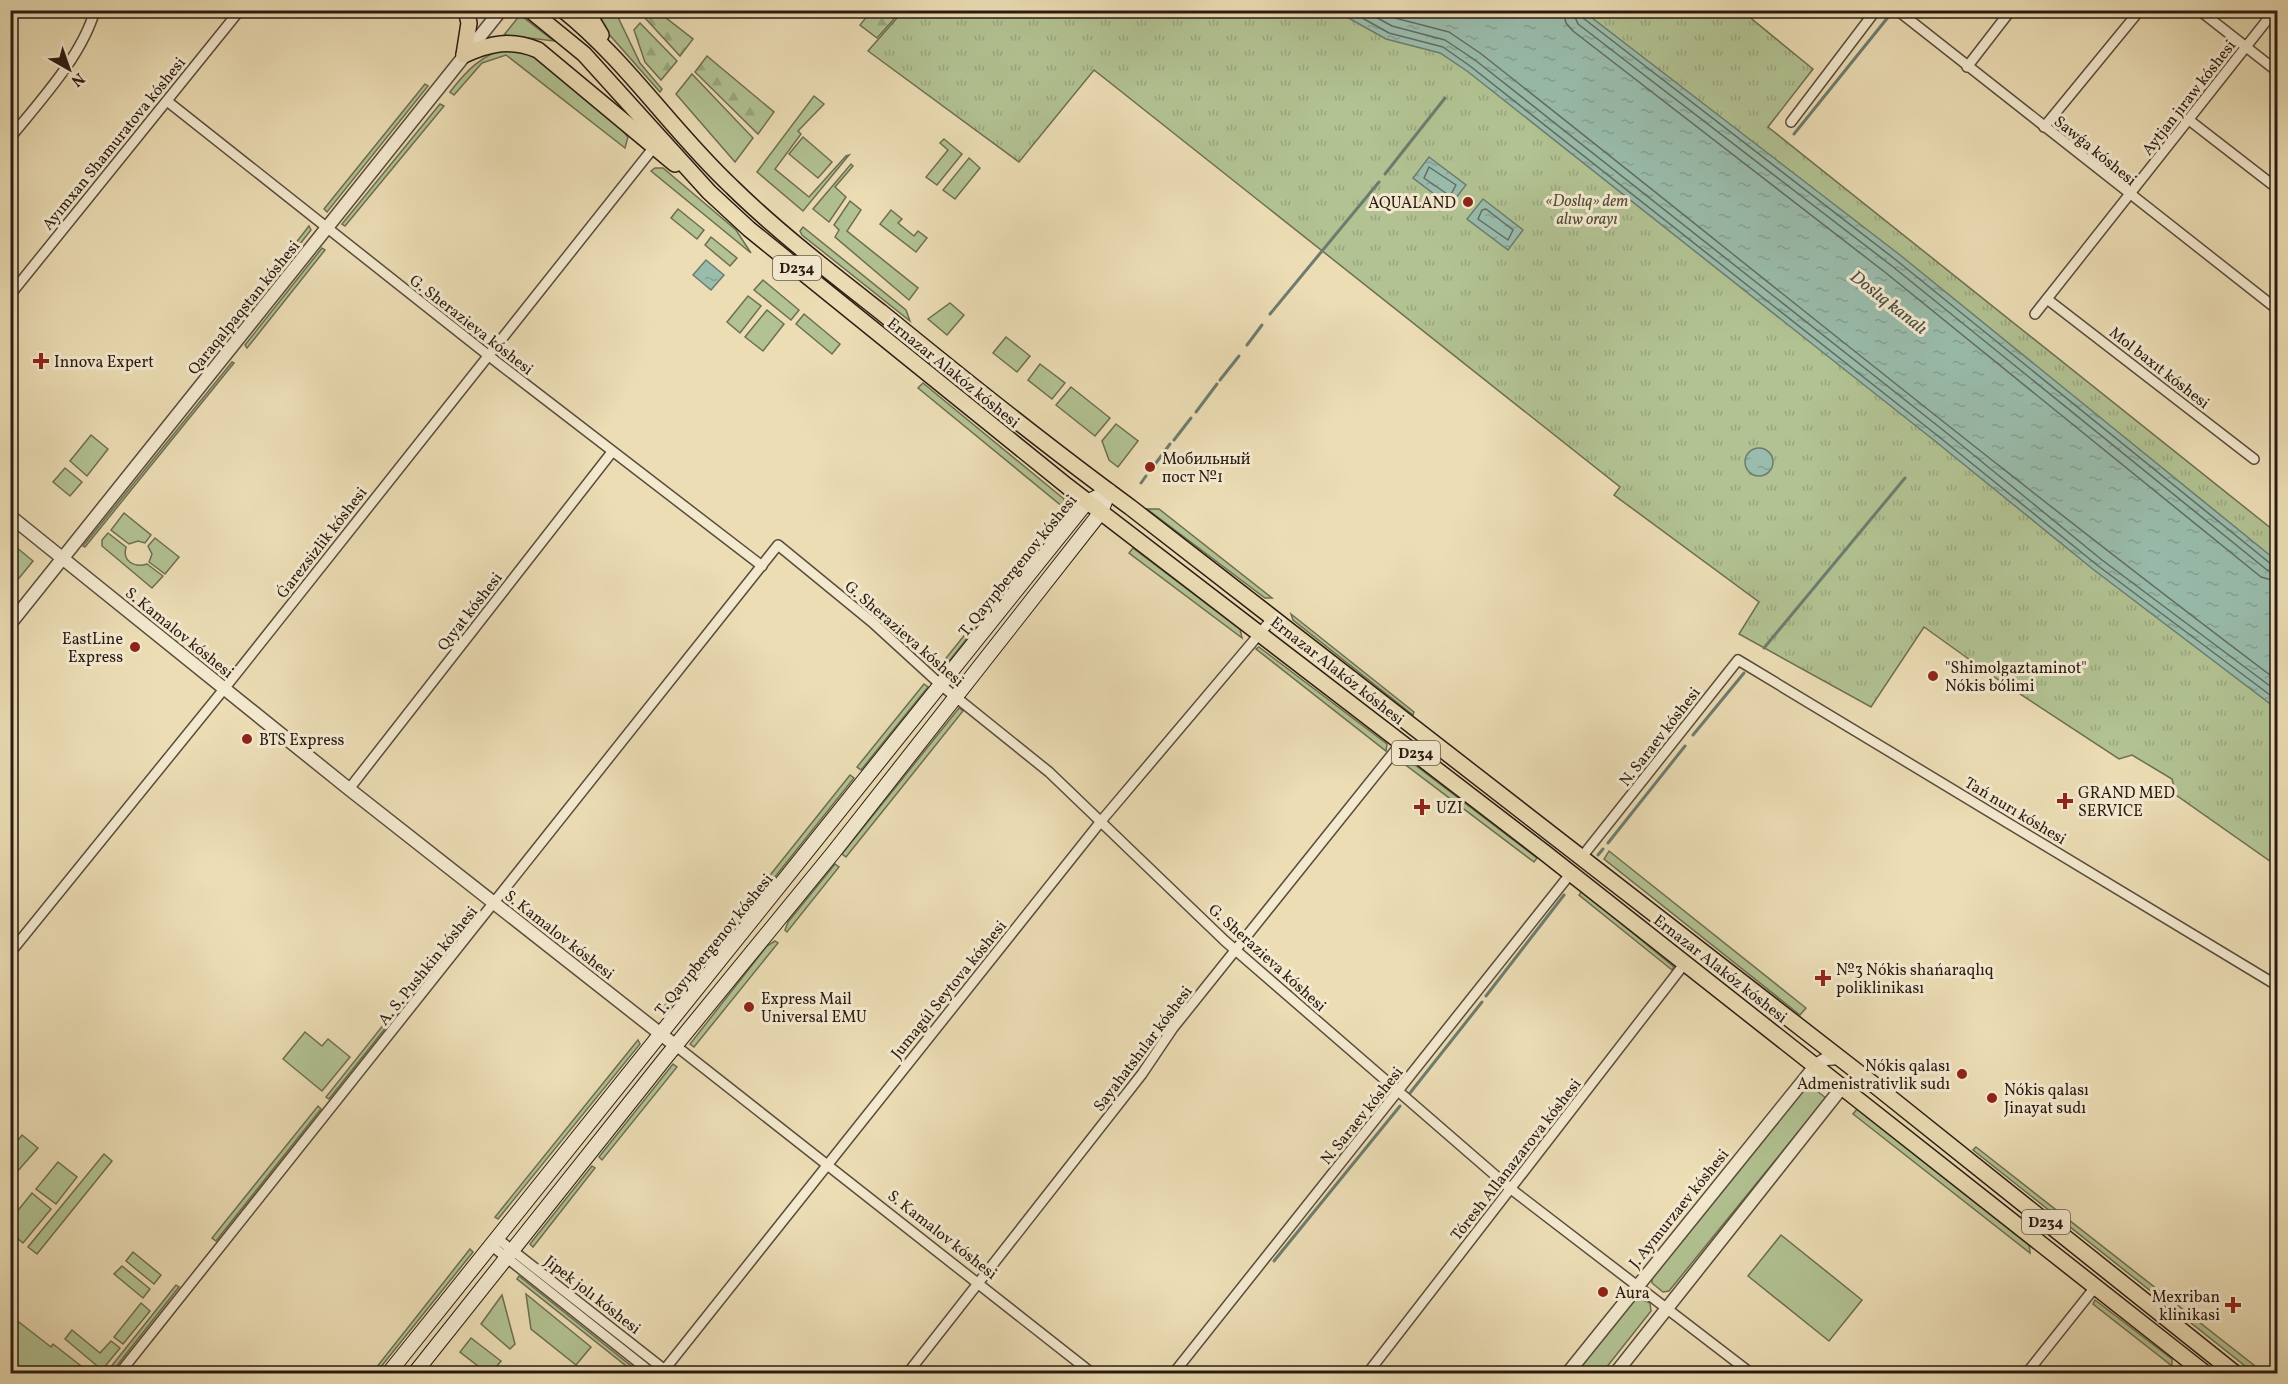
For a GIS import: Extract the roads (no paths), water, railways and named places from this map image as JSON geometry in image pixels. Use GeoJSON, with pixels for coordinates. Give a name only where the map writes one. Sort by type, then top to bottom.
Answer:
{"type":"FeatureCollection","features":[{"type":"Feature","properties":{"kind":"main road"},"geometry":{"type":"LineString","coordinates":[[466,10],[469,23],[464,55],[503,43],[525,45],[538,51],[709,192]]}},
{"type":"Feature","properties":{"kind":"main road","name":"Ernazar Alakóz kóshesi"},"geometry":{"type":"LineString","coordinates":[[530,10],[584,54],[709,192],[749,229],[1087,502],[1261,633],[1571,873],[2206,1374]]}},
{"type":"Feature","properties":{"kind":"main road","name":"Ernazar Alakóz kóshesi"},"geometry":{"type":"LineString","coordinates":[[563,10],[612,53],[701,156],[732,188],[860,296],[1076,468],[1839,1058],[2236,1374]]}},
{"type":"Feature","properties":{"kind":"main road"},"geometry":{"type":"LineString","coordinates":[[586,10],[612,53]]}},
{"type":"Feature","properties":{"kind":"main road"},"geometry":{"type":"LineString","coordinates":[[849,310],[860,296]]}},
{"type":"Feature","properties":{"kind":"main road","name":"T. Qayıpbergenov kóshesi"},"geometry":{"type":"LineString","coordinates":[[388,1374],[942,686],[1087,502],[1109,492]]}},
{"type":"Feature","properties":{"kind":"main road","name":"T. Qayıpbergenov kóshesi"},"geometry":{"type":"LineString","coordinates":[[414,1374],[956,697],[1101,512],[1109,492]]}},
{"type":"Feature","properties":{"kind":"main road"},"geometry":{"type":"LineString","coordinates":[[1070,523],[1082,523],[1086,532]]}},
{"type":"Feature","properties":{"kind":"main road"},"geometry":{"type":"LineString","coordinates":[[1803,1055],[1814,1054],[1817,1049],[1815,1040]]}},
{"type":"Feature","properties":{"kind":"main road"},"geometry":{"type":"LineString","coordinates":[[2016,1223],[2028,1220],[2029,1208]]}},
{"type":"Feature","properties":{"kind":"main road"},"geometry":{"type":"LineString","coordinates":[[2051,1250],[2051,1238],[2056,1234],[2062,1235]]}},
{"type":"Feature","properties":{"kind":"street"},"geometry":{"type":"LineString","coordinates":[[10,138],[54,85],[87,32],[95,10]]}},
{"type":"Feature","properties":{"kind":"street","name":"Ayımxan Shamuratova kóshesi"},"geometry":{"type":"LineString","coordinates":[[10,295],[240,10]]}},
{"type":"Feature","properties":{"kind":"street","name":"Qaraqalpaqstan kóshesi"},"geometry":{"type":"LineString","coordinates":[[10,624],[501,10]]}},
{"type":"Feature","properties":{"kind":"street"},"geometry":{"type":"LineString","coordinates":[[1791,122],[1876,10]]}},
{"type":"Feature","properties":{"kind":"street","name":"Sawǵa kóshesi"},"geometry":{"type":"LineString","coordinates":[[1897,10],[2129,196],[2277,310]]}},
{"type":"Feature","properties":{"kind":"street"},"geometry":{"type":"LineString","coordinates":[[1967,67],[2011,10]]}},
{"type":"Feature","properties":{"kind":"street"},"geometry":{"type":"LineString","coordinates":[[2044,127],[2139,10]]}},
{"type":"Feature","properties":{"kind":"street"},"geometry":{"type":"LineString","coordinates":[[2199,10],[2277,72]]}},
{"type":"Feature","properties":{"kind":"street","name":"Aytjan jıraw kóshesi"},"geometry":{"type":"LineString","coordinates":[[2035,314],[2275,10]]}},
{"type":"Feature","properties":{"kind":"street","name":"G. Sherazieva kóshesi"},"geometry":{"type":"LineString","coordinates":[[167,101],[612,452],[762,566]]}},
{"type":"Feature","properties":{"kind":"street"},"geometry":{"type":"LineString","coordinates":[[2189,120],[2277,189]]}},
{"type":"Feature","properties":{"kind":"street"},"geometry":{"type":"LineString","coordinates":[[649,124],[654,147]]}},
{"type":"Feature","properties":{"kind":"street","name":"Ǵarezsizlik kóshesi"},"geometry":{"type":"LineString","coordinates":[[10,953],[224,689],[654,147]]}},
{"type":"Feature","properties":{"kind":"street","name":"Mol baxıt kóshesi"},"geometry":{"type":"LineString","coordinates":[[2047,299],[2254,459]]}},
{"type":"Feature","properties":{"kind":"street","name":"Qıyat kóshesi"},"geometry":{"type":"LineString","coordinates":[[349,789],[612,452]]}},
{"type":"Feature","properties":{"kind":"street","name":"S. Kamalov kóshesi"},"geometry":{"type":"LineString","coordinates":[[10,516],[349,789],[1094,1374]]}},
{"type":"Feature","properties":{"kind":"street","name":"G. Sherazieva kóshesi"},"geometry":{"type":"LineString","coordinates":[[778,545],[872,622],[942,686],[1034,760],[1102,820],[1237,951],[1511,1189],[1668,1307],[1752,1374]]}},
{"type":"Feature","properties":{"kind":"street","name":"A. S. Pushkin kóshesi"},"geometry":{"type":"LineString","coordinates":[[119,1374],[495,904],[778,545]]}},
{"type":"Feature","properties":{"kind":"street","name":"Jumagúl Seytova kóshesi"},"geometry":{"type":"LineString","coordinates":[[668,1371],[827,1165],[1102,820],[1272,619]]}},
{"type":"Feature","properties":{"kind":"street","name":"N. Saraev kóshesi"},"geometry":{"type":"LineString","coordinates":[[1581,858],[1738,660]]}},
{"type":"Feature","properties":{"kind":"street","name":"Tań nurı kóshesi"},"geometry":{"type":"LineString","coordinates":[[1738,660],[2277,986]]}},
{"type":"Feature","properties":{"kind":"street","name":"Sayahatshılar kóshesi"},"geometry":{"type":"LineString","coordinates":[[907,1374],[1142,1074],[1173,1028],[1237,951],[1402,742]]}},
{"type":"Feature","properties":{"kind":"street","name":"N. Saraev kóshesi"},"geometry":{"type":"LineString","coordinates":[[1173,1374],[1571,873]]}},
{"type":"Feature","properties":{"kind":"street","name":"Tóresh Allanazarova kóshesi"},"geometry":{"type":"LineString","coordinates":[[1367,1374],[1685,963]]}},
{"type":"Feature","properties":{"kind":"street"},"geometry":{"type":"LineString","coordinates":[[1816,1065],[1826,1059],[1839,1058]]}},
{"type":"Feature","properties":{"kind":"street","name":"J. Aymurzaev kóshesi"},"geometry":{"type":"LineString","coordinates":[[1568,1374],[1816,1065]]}},
{"type":"Feature","properties":{"kind":"street"},"geometry":{"type":"LineString","coordinates":[[1615,1374],[1843,1086]]}},
{"type":"Feature","properties":{"kind":"street","name":"Jipek jolı kóshesi"},"geometry":{"type":"LineString","coordinates":[[495,1242],[653,1374]]}},
{"type":"Feature","properties":{"kind":"street","name":"Jipek jolı kóshesi"},"geometry":{"type":"LineString","coordinates":[[510,1254],[668,1371]]}},
{"type":"Feature","properties":{"kind":"street"},"geometry":{"type":"LineString","coordinates":[[2026,1374],[2096,1286]]}},
{"type":"Feature","properties":{"kind":"water","name":"Doslıq kanalı"},"geometry":{"type":"Polygon","coordinates":[[[1336,11],[1583,11],[1900,255],[2277,561],[2277,709],[2094,570],[1935,441],[1467,71],[1440,53],[1386,39],[1336,11]]]}},
{"type":"Feature","properties":{"kind":"water"},"geometry":{"type":"Polygon","coordinates":[[[1429,157],[1466,185],[1450,206],[1413,178],[1429,157]]]}},
{"type":"Feature","properties":{"kind":"water"},"geometry":{"type":"Polygon","coordinates":[[[1483,199],[1523,230],[1508,250],[1467,219],[1483,199]]]}},
{"type":"Feature","properties":{"kind":"water"},"geometry":{"type":"Polygon","coordinates":[[[706,260],[724,275],[711,290],[693,275],[706,260]]]}},
{"type":"Feature","properties":{"kind":"water"},"geometry":{"type":"Polygon","coordinates":[[[1759,448],[1769,452],[1773,462],[1769,472],[1759,476],[1749,472],[1745,462],[1749,452],[1759,448]]]}},
{"type":"Feature","properties":{"kind":"waterway"},"geometry":{"type":"LineString","coordinates":[[1794,134],[1889,16]]}},
{"type":"Feature","properties":{"kind":"waterway"},"geometry":{"type":"LineString","coordinates":[[1385,174],[1445,98]]}},
{"type":"Feature","properties":{"kind":"waterway"},"geometry":{"type":"LineString","coordinates":[[1270,314],[1379,182]]}},
{"type":"Feature","properties":{"kind":"waterway"},"geometry":{"type":"LineString","coordinates":[[1247,345],[1262,325]]}},
{"type":"Feature","properties":{"kind":"waterway"},"geometry":{"type":"LineString","coordinates":[[1220,380],[1239,356]]}},
{"type":"Feature","properties":{"kind":"waterway"},"geometry":{"type":"LineString","coordinates":[[1196,412],[1217,384]]}},
{"type":"Feature","properties":{"kind":"waterway"},"geometry":{"type":"LineString","coordinates":[[1174,440],[1191,418]]}},
{"type":"Feature","properties":{"kind":"waterway"},"geometry":{"type":"LineString","coordinates":[[1150,471],[1170,444]]}},
{"type":"Feature","properties":{"kind":"waterway"},"geometry":{"type":"LineString","coordinates":[[1141,483],[1146,476]]}},
{"type":"Feature","properties":{"kind":"waterway"},"geometry":{"type":"LineString","coordinates":[[1764,648],[1905,478]]}},
{"type":"Feature","properties":{"kind":"waterway"},"geometry":{"type":"LineString","coordinates":[[1693,735],[1744,673]]}},
{"type":"Feature","properties":{"kind":"waterway"},"geometry":{"type":"LineString","coordinates":[[1608,843],[1685,746]]}},
{"type":"Feature","properties":{"kind":"waterway"},"geometry":{"type":"LineString","coordinates":[[1598,855],[1603,849]]}},
{"type":"Feature","properties":{"kind":"waterway"},"geometry":{"type":"LineString","coordinates":[[1486,996],[1564,895]]}},
{"type":"Feature","properties":{"kind":"waterway"},"geometry":{"type":"LineString","coordinates":[[1410,1093],[1482,1002]]}},
{"type":"Feature","properties":{"kind":"waterway"},"geometry":{"type":"LineString","coordinates":[[1274,1261],[1400,1106]]}},
{"type":"Feature","properties":{"kind":"place","name":"AQUALAND"},"geometry":{"type":"Point","coordinates":[1468,202]}},
{"type":"Feature","properties":{"kind":"place","name":"Innova Expert"},"geometry":{"type":"Point","coordinates":[41,361]}},
{"type":"Feature","properties":{"kind":"place","name":"Мобильный пост №1"},"geometry":{"type":"Point","coordinates":[1150,467]}},
{"type":"Feature","properties":{"kind":"place","name":"EastLine Express"},"geometry":{"type":"Point","coordinates":[135,647]}},
{"type":"Feature","properties":{"kind":"place","name":"\"Shimolgaztaminot\" Nókis bólimi"},"geometry":{"type":"Point","coordinates":[1933,676]}},
{"type":"Feature","properties":{"kind":"place","name":"BTS Express"},"geometry":{"type":"Point","coordinates":[247,739]}},
{"type":"Feature","properties":{"kind":"place","name":"GRAND MED SERVICE"},"geometry":{"type":"Point","coordinates":[2065,801]}},
{"type":"Feature","properties":{"kind":"place","name":"UZI"},"geometry":{"type":"Point","coordinates":[1422,807]}},
{"type":"Feature","properties":{"kind":"place","name":"№3 Nókis shańaraqlıq poliklinikası"},"geometry":{"type":"Point","coordinates":[1823,978]}},
{"type":"Feature","properties":{"kind":"place","name":"Express Mail Universal EMU"},"geometry":{"type":"Point","coordinates":[749,1007]}},
{"type":"Feature","properties":{"kind":"place","name":"Nókis qalası Admenistrativlik sudı"},"geometry":{"type":"Point","coordinates":[1962,1074]}},
{"type":"Feature","properties":{"kind":"place","name":"Nókis qalası Jinayat sudı"},"geometry":{"type":"Point","coordinates":[1992,1098]}},
{"type":"Feature","properties":{"kind":"place","name":"Aura"},"geometry":{"type":"Point","coordinates":[1603,1292]}},
{"type":"Feature","properties":{"kind":"place","name":"Mexriban klinikasi"},"geometry":{"type":"Point","coordinates":[2233,1305]}},
{"type":"Feature","properties":{"kind":"park label","name":"«Doslıq» dem alıw orayı"},"geometry":{"type":"Point","coordinates":[1587,209]}}]}
